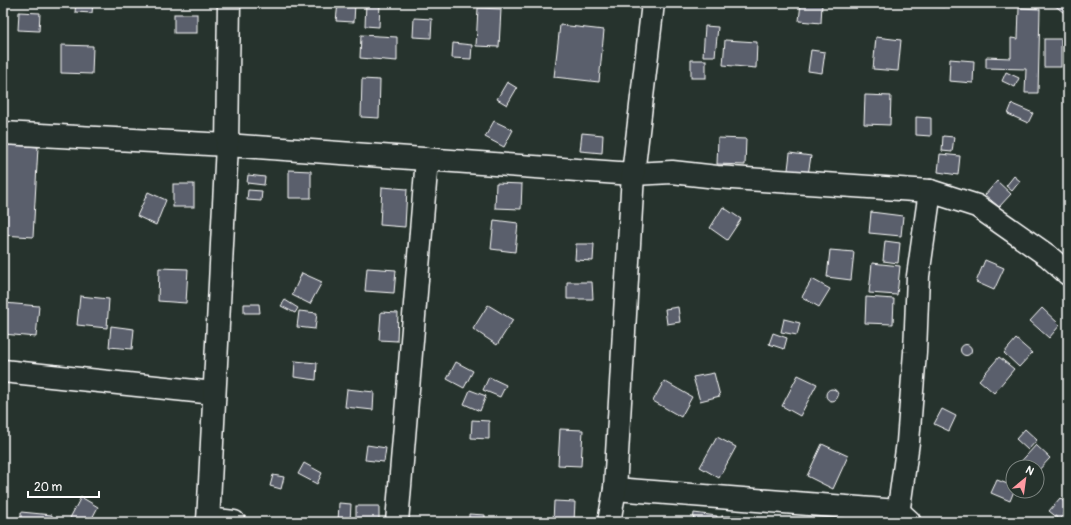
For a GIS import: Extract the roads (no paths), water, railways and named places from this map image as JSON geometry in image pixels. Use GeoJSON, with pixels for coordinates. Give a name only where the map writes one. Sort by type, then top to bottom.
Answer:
{"type":"FeatureCollection","features":[{"type":"Feature","properties":{"kind":"street"},"geometry":{"type":"LineString","coordinates":[[229,3],[227,145],[208,521],[234,522]]}},
{"type":"Feature","properties":{"kind":"street"},"geometry":{"type":"LineString","coordinates":[[609,522],[615,490],[633,174],[653,3]]}},
{"type":"Feature","properties":{"kind":"street"},"geometry":{"type":"LineString","coordinates":[[3,133],[227,145],[633,174],[672,172],[725,178],[930,191],[977,206],[1048,256],[1068,274]]}},
{"type":"Feature","properties":{"kind":"street"},"geometry":{"type":"LineString","coordinates":[[397,522],[427,159]]}},
{"type":"Feature","properties":{"kind":"street"},"geometry":{"type":"LineString","coordinates":[[615,490],[902,518],[915,344],[918,276],[930,191]]}},
{"type":"Feature","properties":{"kind":"street"},"geometry":{"type":"LineString","coordinates":[[3,371],[214,393]]}}]}
